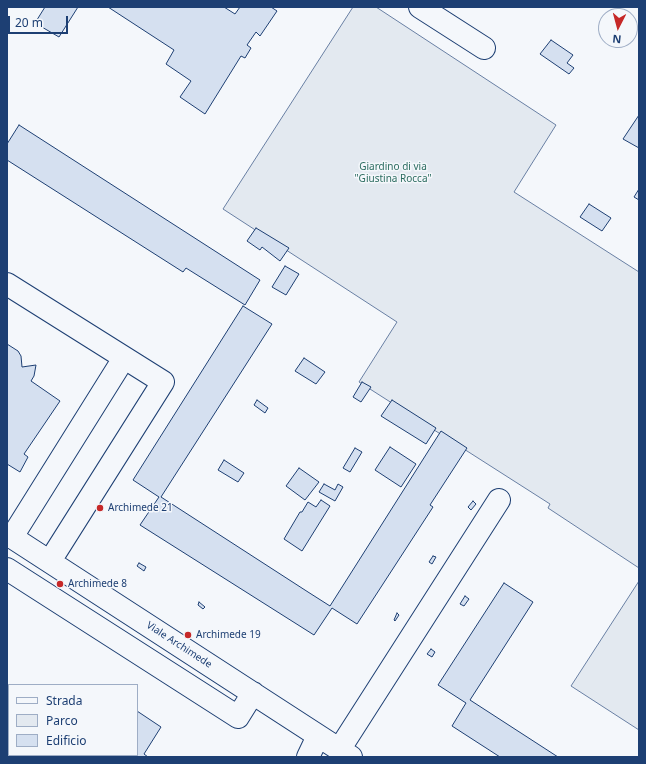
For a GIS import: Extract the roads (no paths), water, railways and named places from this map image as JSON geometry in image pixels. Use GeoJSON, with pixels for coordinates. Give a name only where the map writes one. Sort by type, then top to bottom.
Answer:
{"type":"FeatureCollection","features":[{"type":"Feature","properties":{"kind":"street"},"geometry":{"type":"LineString","coordinates":[[420,7],[484,48]]}},
{"type":"Feature","properties":{"kind":"street"},"geometry":{"type":"LineString","coordinates":[[7,284],[163,382],[50,561]]}},
{"type":"Feature","properties":{"kind":"street"},"geometry":{"type":"LineString","coordinates":[[9,535],[124,358]]}},
{"type":"Feature","properties":{"kind":"street"},"geometry":{"type":"LineString","coordinates":[[345,753],[499,500]]}},
{"type":"Feature","properties":{"kind":"street","name":"Viale Archimede"},"geometry":{"type":"LineString","coordinates":[[9,535],[345,753]]}},
{"type":"Feature","properties":{"kind":"street"},"geometry":{"type":"LineString","coordinates":[[7,569],[181,682],[238,717],[253,693]]}},
{"type":"Feature","properties":{"kind":"street"},"geometry":{"type":"LineString","coordinates":[[181,682],[196,656]]}},
{"type":"Feature","properties":{"kind":"street"},"geometry":{"type":"LineString","coordinates":[[308,757],[318,736]]}},
{"type":"Feature","properties":{"kind":"place","name":"Archimede 21"},"geometry":{"type":"Point","coordinates":[100,508]}},
{"type":"Feature","properties":{"kind":"place","name":"Archimede 8"},"geometry":{"type":"Point","coordinates":[60,584]}},
{"type":"Feature","properties":{"kind":"place","name":"Archimede 19"},"geometry":{"type":"Point","coordinates":[188,635]}},
{"type":"Feature","properties":{"kind":"park label","name":"Giardino di via \"Giustina Rocca\""},"geometry":{"type":"Point","coordinates":[393,172]}}]}
